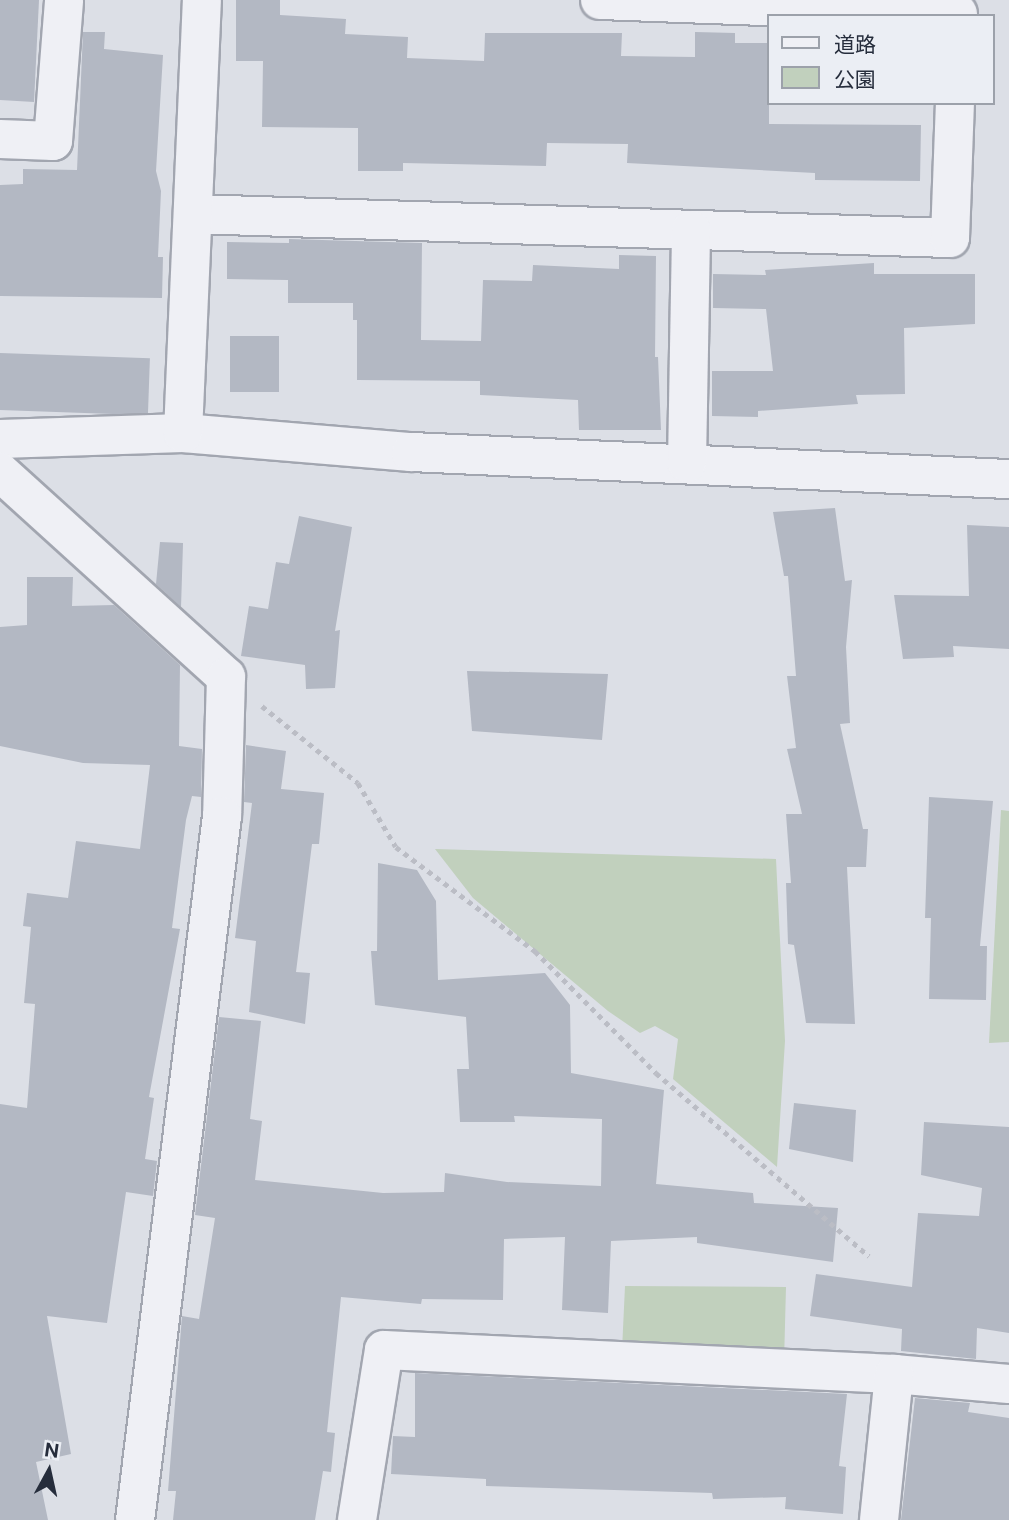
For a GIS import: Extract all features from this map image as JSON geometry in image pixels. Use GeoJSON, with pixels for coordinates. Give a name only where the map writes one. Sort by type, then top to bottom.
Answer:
{"type":"FeatureCollection","features":[{"type":"Feature","properties":{"kind":"street"},"geometry":{"type":"LineString","coordinates":[[0,139],[53,141],[64,0]]}},
{"type":"Feature","properties":{"kind":"street"},"geometry":{"type":"LineString","coordinates":[[183,433],[202,0]]}},
{"type":"Feature","properties":{"kind":"street"},"geometry":{"type":"LineString","coordinates":[[600,0],[958,10]]}},
{"type":"Feature","properties":{"kind":"street"},"geometry":{"type":"LineString","coordinates":[[193,214],[950,238],[955,105]]}},
{"type":"Feature","properties":{"kind":"street"},"geometry":{"type":"LineString","coordinates":[[687,463],[691,230]]}},
{"type":"Feature","properties":{"kind":"street"},"geometry":{"type":"LineString","coordinates":[[0,439],[183,433],[411,452],[1009,479]]}},
{"type":"Feature","properties":{"kind":"street"},"geometry":{"type":"LineString","coordinates":[[0,472],[226,677],[222,816],[135,1520]]}},
{"type":"Feature","properties":{"kind":"street"},"geometry":{"type":"LineString","coordinates":[[364,1515],[384,1350],[894,1374],[1009,1384]]}},
{"type":"Feature","properties":{"kind":"street"},"geometry":{"type":"LineString","coordinates":[[879,1520],[894,1374]]}},
{"type":"Feature","properties":{"kind":"path"},"geometry":{"type":"LineString","coordinates":[[226,677],[358,783],[396,846],[535,951],[656,1073],[869,1256]]}},
{"type":"Feature","properties":{"kind":"green space"},"geometry":{"type":"Polygon","coordinates":[[[1001,810],[1009,811],[1009,1042],[989,1043],[1001,810]]]}},
{"type":"Feature","properties":{"kind":"green space"},"geometry":{"type":"Polygon","coordinates":[[[435,849],[776,859],[785,1041],[777,1167],[673,1079],[678,1039],[655,1026],[640,1033],[608,1011],[473,898],[435,849]]]}},
{"type":"Feature","properties":{"kind":"green space"},"geometry":{"type":"Polygon","coordinates":[[[625,1286],[786,1287],[784,1362],[622,1350],[625,1286]]]}},
{"type":"Feature","properties":{"kind":"building"},"geometry":{"type":"Polygon","coordinates":[[[0,0],[39,0],[34,102],[0,100],[0,0]]]}},
{"type":"Feature","properties":{"kind":"building"},"geometry":{"type":"Polygon","coordinates":[[[236,0],[280,0],[280,15],[346,19],[345,34],[408,37],[407,58],[484,61],[485,33],[622,33],[621,56],[695,57],[695,32],[735,33],[735,43],[768,43],[769,124],[921,125],[920,181],[815,180],[815,173],[627,163],[628,144],[547,143],[546,166],[403,163],[403,171],[358,171],[358,128],[262,127],[263,61],[236,61],[236,0]]]}},
{"type":"Feature","properties":{"kind":"building"},"geometry":{"type":"Polygon","coordinates":[[[83,32],[105,32],[104,49],[163,55],[156,171],[161,191],[158,257],[163,257],[162,298],[0,296],[0,185],[23,184],[23,169],[77,170],[83,32]]]}},
{"type":"Feature","properties":{"kind":"building"},"geometry":{"type":"Polygon","coordinates":[[[289,239],[422,243],[421,340],[481,341],[483,280],[532,281],[533,265],[619,269],[619,255],[656,256],[655,357],[658,357],[661,430],[579,430],[578,400],[480,395],[480,381],[357,380],[357,320],[353,320],[353,303],[288,303],[288,280],[227,279],[227,242],[289,243],[289,239]]]}},
{"type":"Feature","properties":{"kind":"building"},"geometry":{"type":"Polygon","coordinates":[[[874,263],[874,274],[975,274],[975,324],[904,328],[905,394],[856,395],[858,404],[758,411],[758,417],[712,416],[712,371],[773,371],[766,309],[713,308],[713,274],[766,275],[765,270],[874,263]]]}},
{"type":"Feature","properties":{"kind":"building"},"geometry":{"type":"Polygon","coordinates":[[[230,336],[279,336],[279,392],[230,392],[230,336]]]}},
{"type":"Feature","properties":{"kind":"building"},"geometry":{"type":"Polygon","coordinates":[[[0,353],[150,358],[148,415],[0,410],[0,353]]]}},
{"type":"Feature","properties":{"kind":"building"},"geometry":{"type":"Polygon","coordinates":[[[835,508],[845,581],[852,580],[846,647],[850,723],[840,724],[863,829],[868,829],[866,867],[847,867],[855,1024],[806,1023],[794,945],[788,944],[786,883],[791,883],[786,814],[802,814],[787,749],[796,748],[787,676],[796,676],[788,576],[784,576],[773,512],[835,508]]]}},
{"type":"Feature","properties":{"kind":"building"},"geometry":{"type":"Polygon","coordinates":[[[299,516],[352,527],[335,631],[340,630],[335,688],[306,689],[305,665],[241,656],[249,606],[268,609],[276,562],[289,564],[299,516]]]}},
{"type":"Feature","properties":{"kind":"building"},"geometry":{"type":"Polygon","coordinates":[[[967,525],[1009,527],[1009,649],[953,646],[954,657],[903,659],[894,595],[969,596],[967,525]]]}},
{"type":"Feature","properties":{"kind":"building"},"geometry":{"type":"Polygon","coordinates":[[[160,542],[183,543],[181,607],[156,584],[160,542]]]}},
{"type":"Feature","properties":{"kind":"building"},"geometry":{"type":"Polygon","coordinates":[[[27,577],[73,577],[72,606],[114,605],[180,665],[179,746],[202,749],[201,797],[192,796],[186,820],[172,928],[180,929],[149,1097],[154,1098],[145,1159],[157,1161],[153,1196],[126,1192],[107,1323],[47,1316],[71,1454],[36,1462],[48,1520],[0,1520],[0,1104],[27,1108],[35,1004],[24,1003],[31,927],[23,926],[27,893],[68,898],[76,841],[140,849],[150,765],[83,763],[0,746],[0,627],[27,625],[27,577]]]}},
{"type":"Feature","properties":{"kind":"building"},"geometry":{"type":"Polygon","coordinates":[[[467,671],[608,674],[602,740],[472,731],[467,671]]]}},
{"type":"Feature","properties":{"kind":"building"},"geometry":{"type":"Polygon","coordinates":[[[246,745],[286,751],[281,789],[324,793],[319,844],[312,844],[296,972],[310,973],[305,1024],[249,1012],[256,941],[235,938],[252,803],[244,802],[246,745]]]}},
{"type":"Feature","properties":{"kind":"building"},"geometry":{"type":"Polygon","coordinates":[[[929,797],[993,801],[980,946],[987,946],[986,1000],[929,999],[931,918],[925,918],[929,797]]]}},
{"type":"Feature","properties":{"kind":"building"},"geometry":{"type":"Polygon","coordinates":[[[378,863],[417,870],[436,901],[438,980],[545,973],[570,1005],[571,1073],[664,1090],[656,1184],[753,1193],[754,1203],[838,1208],[833,1262],[697,1243],[697,1237],[611,1241],[608,1313],[562,1310],[565,1237],[504,1239],[503,1300],[422,1299],[421,1304],[341,1297],[327,1432],[335,1433],[331,1472],[323,1471],[315,1520],[173,1520],[176,1491],[168,1491],[182,1316],[199,1319],[215,1218],[195,1215],[219,1017],[261,1021],[250,1119],[262,1121],[255,1180],[383,1193],[444,1192],[445,1173],[507,1182],[601,1186],[602,1119],[514,1116],[515,1122],[460,1122],[457,1069],[469,1069],[466,1017],[375,1005],[371,951],[377,951],[378,863]]]}},
{"type":"Feature","properties":{"kind":"building"},"geometry":{"type":"Polygon","coordinates":[[[794,1103],[856,1110],[853,1162],[789,1149],[794,1103]]]}},
{"type":"Feature","properties":{"kind":"building"},"geometry":{"type":"Polygon","coordinates":[[[924,1122],[1009,1127],[1009,1333],[977,1328],[976,1359],[901,1351],[902,1329],[810,1316],[816,1274],[912,1287],[918,1213],[979,1216],[982,1188],[921,1175],[924,1122]]]}},
{"type":"Feature","properties":{"kind":"building"},"geometry":{"type":"Polygon","coordinates":[[[415,1373],[847,1394],[839,1466],[846,1467],[843,1514],[785,1509],[786,1497],[713,1499],[712,1493],[486,1486],[486,1479],[391,1474],[393,1436],[415,1437],[415,1373]]]}},
{"type":"Feature","properties":{"kind":"building"},"geometry":{"type":"Polygon","coordinates":[[[915,1398],[970,1403],[968,1412],[1009,1418],[1009,1520],[901,1520],[915,1398]]]}}]}
